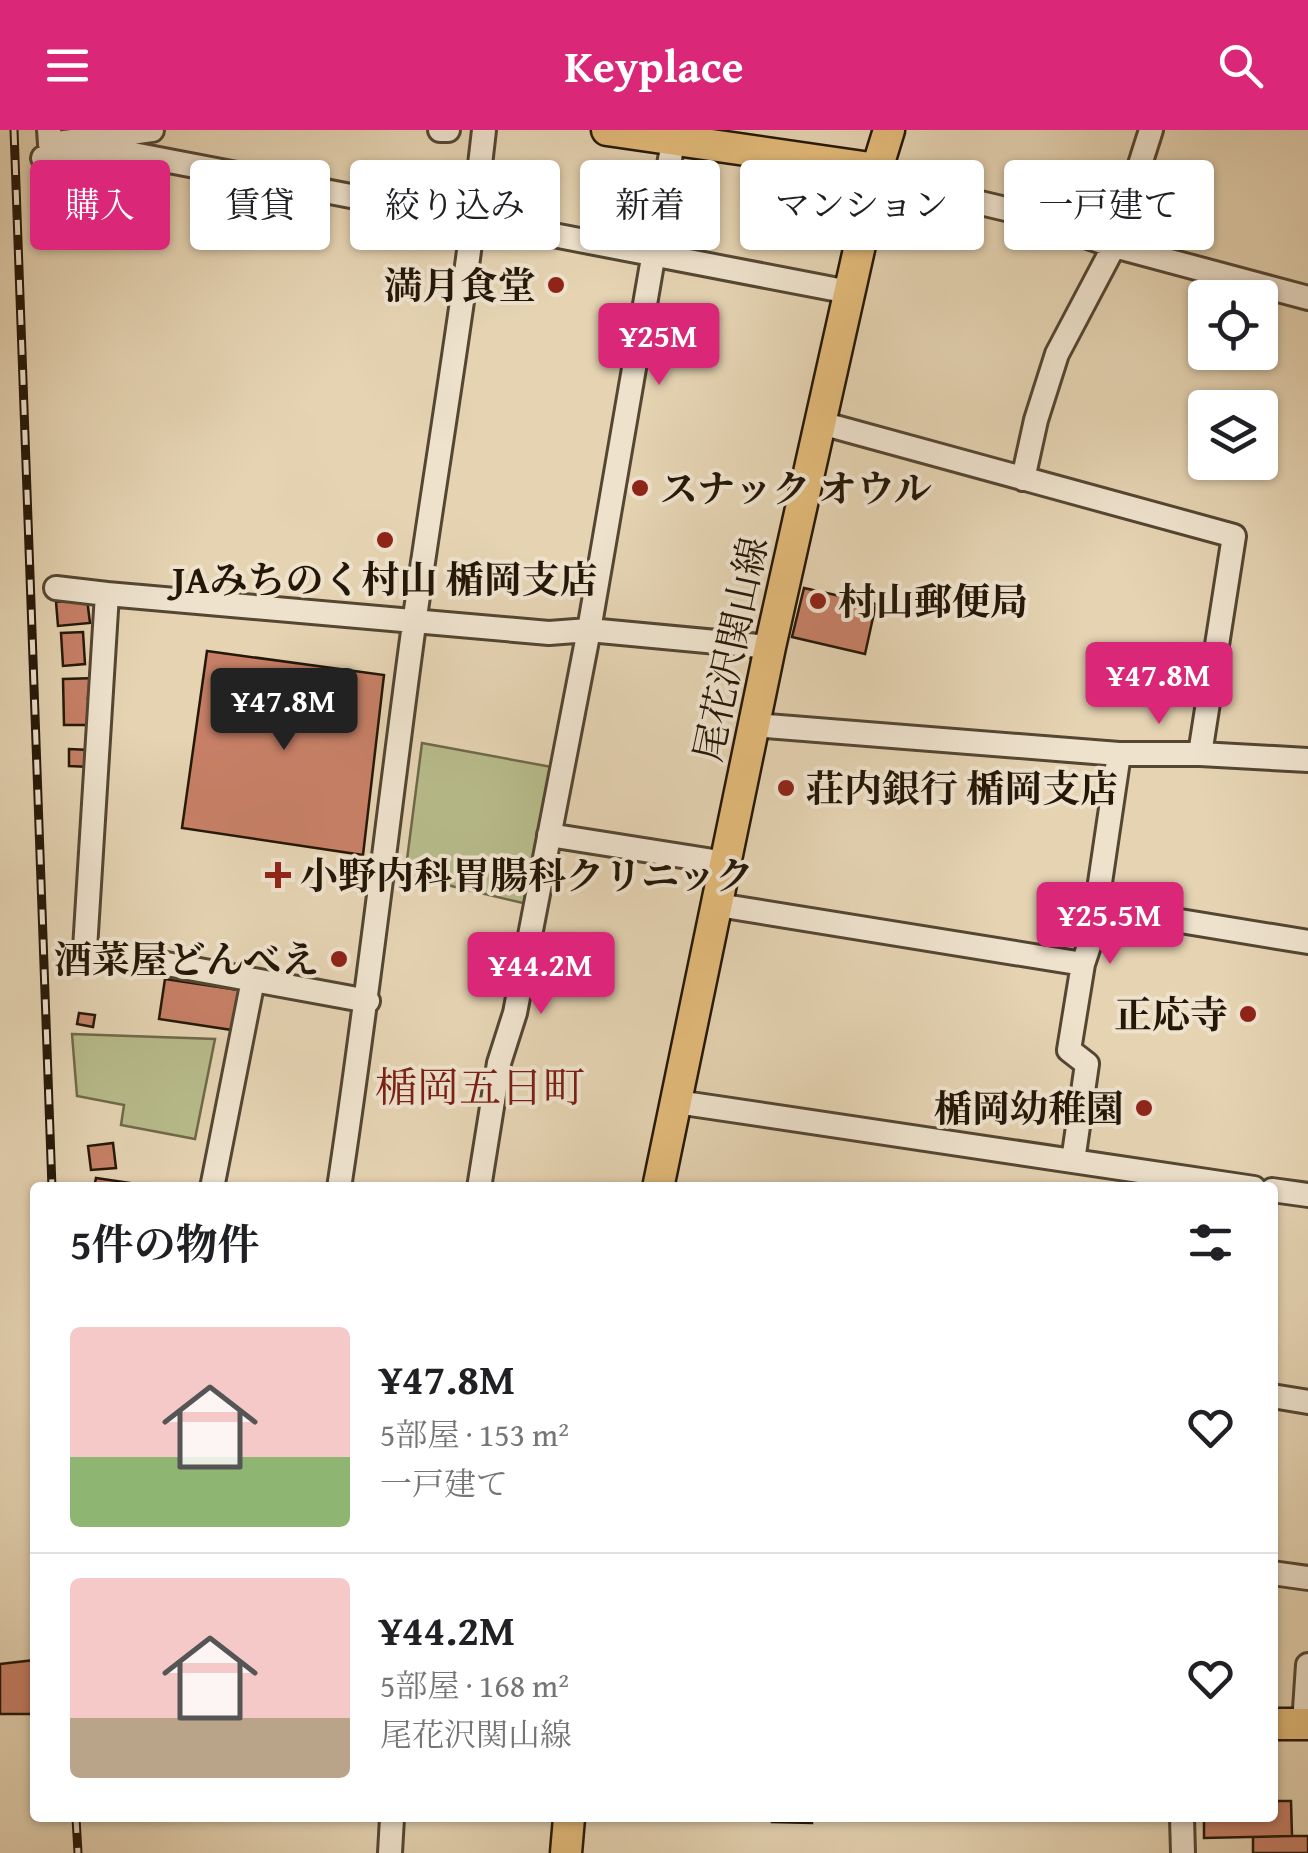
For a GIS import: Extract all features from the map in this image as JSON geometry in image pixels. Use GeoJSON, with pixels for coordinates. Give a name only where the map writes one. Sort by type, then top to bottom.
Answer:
{"type":"FeatureCollection","features":[{"type":"Feature","properties":{"kind":"main road"},"geometry":{"type":"LineString","coordinates":[[607,130],[674,134],[829,160]]}},
{"type":"Feature","properties":{"kind":"main road","name":"尾花沢関山線"},"geometry":{"type":"LineString","coordinates":[[880,160],[890,130]]}},
{"type":"Feature","properties":{"kind":"main road","name":"尾花沢関山線"},"geometry":{"type":"LineString","coordinates":[[659,1182],[770,646],[859,250]]}},
{"type":"Feature","properties":{"kind":"main road"},"geometry":{"type":"LineString","coordinates":[[1278,1724],[1306,1724]]}},
{"type":"Feature","properties":{"kind":"main road"},"geometry":{"type":"LineString","coordinates":[[566,1853],[569,1822]]}},
{"type":"Feature","properties":{"kind":"street"},"geometry":{"type":"LineString","coordinates":[[49,130],[50,144],[108,143],[350,192]]}},
{"type":"Feature","properties":{"kind":"street"},"geometry":{"type":"LineString","coordinates":[[43,158],[152,130]]}},
{"type":"Feature","properties":{"kind":"street"},"geometry":{"type":"LineString","coordinates":[[440,130],[448,130]]}},
{"type":"Feature","properties":{"kind":"street"},"geometry":{"type":"LineString","coordinates":[[481,160],[484,130]]}},
{"type":"Feature","properties":{"kind":"street"},"geometry":{"type":"LineString","coordinates":[[1141,160],[1151,130]]}},
{"type":"Feature","properties":{"kind":"street"},"geometry":{"type":"LineString","coordinates":[[479,1182],[499,1063],[515,1013],[589,630],[674,134]]}},
{"type":"Feature","properties":{"kind":"street"},"geometry":{"type":"LineString","coordinates":[[560,234],[850,292]]}},
{"type":"Feature","properties":{"kind":"street"},"geometry":{"type":"LineString","coordinates":[[340,1182],[469,250]]}},
{"type":"Feature","properties":{"kind":"street"},"geometry":{"type":"LineString","coordinates":[[1024,479],[1036,420],[1056,354],[1112,250]]}},
{"type":"Feature","properties":{"kind":"street"},"geometry":{"type":"LineString","coordinates":[[1129,250],[1308,298]]}},
{"type":"Feature","properties":{"kind":"street"},"geometry":{"type":"LineString","coordinates":[[821,423],[1234,536],[1200,754]]}},
{"type":"Feature","properties":{"kind":"street"},"geometry":{"type":"LineString","coordinates":[[56,588],[549,633],[589,630],[770,646]]}},
{"type":"Feature","properties":{"kind":"street"},"geometry":{"type":"LineString","coordinates":[[107,594],[85,948],[368,1001]]}},
{"type":"Feature","properties":{"kind":"street"},"geometry":{"type":"LineString","coordinates":[[754,725],[1119,754],[1308,760]]}},
{"type":"Feature","properties":{"kind":"street"},"geometry":{"type":"LineString","coordinates":[[1072,1161],[1087,1064],[1069,1050],[1083,964],[1092,937],[1119,754]]}},
{"type":"Feature","properties":{"kind":"street"},"geometry":{"type":"LineString","coordinates":[[549,835],[726,863]]}},
{"type":"Feature","properties":{"kind":"street"},"geometry":{"type":"LineString","coordinates":[[718,905],[1083,964]]}},
{"type":"Feature","properties":{"kind":"street"},"geometry":{"type":"LineString","coordinates":[[1092,937],[1115,924],[1150,916],[1308,942]]}},
{"type":"Feature","properties":{"kind":"street"},"geometry":{"type":"LineString","coordinates":[[213,1182],[253,980]]}},
{"type":"Feature","properties":{"kind":"street"},"geometry":{"type":"LineString","coordinates":[[677,1102],[1214,1182]]}},
{"type":"Feature","properties":{"kind":"street"},"geometry":{"type":"LineString","coordinates":[[1278,1191],[1308,1195]]}},
{"type":"Feature","properties":{"kind":"street"},"geometry":{"type":"LineString","coordinates":[[1278,1397],[1308,1402]]}},
{"type":"Feature","properties":{"kind":"street"},"geometry":{"type":"LineString","coordinates":[[1278,1574],[1308,1578]]}},
{"type":"Feature","properties":{"kind":"street"},"geometry":{"type":"LineString","coordinates":[[1306,1724],[1308,1665]]}},
{"type":"Feature","properties":{"kind":"street"},"geometry":{"type":"LineString","coordinates":[[390,1853],[392,1822]]}},
{"type":"Feature","properties":{"kind":"street"},"geometry":{"type":"LineString","coordinates":[[1182,1822],[1183,1853]]}},
{"type":"Feature","properties":{"kind":"green space"},"geometry":{"type":"Polygon","coordinates":[[[422,743],[557,768],[527,904],[405,875],[422,743]]]}},
{"type":"Feature","properties":{"kind":"green space"},"geometry":{"type":"Polygon","coordinates":[[[72,1034],[215,1039],[195,1139],[121,1125],[124,1105],[77,1096],[72,1034]]]}},
{"type":"Feature","properties":{"kind":"building"},"geometry":{"type":"Polygon","coordinates":[[[804,588],[876,604],[865,654],[792,637],[804,588]]]}},
{"type":"Feature","properties":{"kind":"building"},"geometry":{"type":"Polygon","coordinates":[[[87,599],[90,623],[58,626],[56,602],[87,599]]]}},
{"type":"Feature","properties":{"kind":"building"},"geometry":{"type":"Polygon","coordinates":[[[83,632],[85,664],[63,666],[61,633],[83,632]]]}},
{"type":"Feature","properties":{"kind":"building"},"geometry":{"type":"Polygon","coordinates":[[[207,651],[384,675],[363,855],[182,828],[207,651]]]}},
{"type":"Feature","properties":{"kind":"building"},"geometry":{"type":"Polygon","coordinates":[[[97,678],[97,698],[88,698],[89,725],[64,725],[63,679],[97,678]]]}},
{"type":"Feature","properties":{"kind":"building"},"geometry":{"type":"Polygon","coordinates":[[[69,749],[90,750],[90,767],[69,766],[69,749]]]}},
{"type":"Feature","properties":{"kind":"building"},"geometry":{"type":"Polygon","coordinates":[[[165,979],[239,990],[232,1030],[159,1019],[165,979]]]}},
{"type":"Feature","properties":{"kind":"building"},"geometry":{"type":"Polygon","coordinates":[[[79,1013],[95,1015],[93,1027],[77,1024],[79,1013]]]}},
{"type":"Feature","properties":{"kind":"building"},"geometry":{"type":"Polygon","coordinates":[[[113,1143],[116,1168],[91,1170],[88,1146],[113,1143]]]}},
{"type":"Feature","properties":{"kind":"building"},"geometry":{"type":"Polygon","coordinates":[[[30,1661],[30,1714],[0,1714],[0,1664],[30,1661]]]}},
{"type":"Feature","properties":{"kind":"building"},"geometry":{"type":"Polygon","coordinates":[[[1278,1801],[1291,1801],[1292,1836],[1204,1838],[1204,1822],[1278,1822],[1278,1801]]]}},
{"type":"Feature","properties":{"kind":"building"},"geometry":{"type":"Polygon","coordinates":[[[1308,1836],[1308,1853],[1253,1853],[1253,1837],[1308,1836]]]}},
{"type":"Feature","properties":{"kind":"railway"},"geometry":{"type":"LineString","coordinates":[[14,130],[52,1182]]}},
{"type":"Feature","properties":{"kind":"railway"},"geometry":{"type":"LineString","coordinates":[[76,1822],[78,1853]]}},
{"type":"Feature","properties":{"kind":"place","name":"満月食堂"},"geometry":{"type":"Point","coordinates":[556,285]}},
{"type":"Feature","properties":{"kind":"place","name":"スナック オウル"},"geometry":{"type":"Point","coordinates":[640,488]}},
{"type":"Feature","properties":{"kind":"place","name":"JAみちのく村山 楯岡支店"},"geometry":{"type":"Point","coordinates":[385,540]}},
{"type":"Feature","properties":{"kind":"place","name":"村山郵便局"},"geometry":{"type":"Point","coordinates":[818,601]}},
{"type":"Feature","properties":{"kind":"place","name":"荘内銀行 楯岡支店"},"geometry":{"type":"Point","coordinates":[786,788]}},
{"type":"Feature","properties":{"kind":"place","name":"小野内科胃腸科クリニック"},"geometry":{"type":"Point","coordinates":[278,875]}},
{"type":"Feature","properties":{"kind":"place","name":"酒菜屋どんべえ"},"geometry":{"type":"Point","coordinates":[339,959]}},
{"type":"Feature","properties":{"kind":"place","name":"正応寺"},"geometry":{"type":"Point","coordinates":[1248,1014]}},
{"type":"Feature","properties":{"kind":"place","name":"楯岡幼稚園"},"geometry":{"type":"Point","coordinates":[1144,1108]}},
{"type":"Feature","properties":{"kind":"district","name":"楯岡五日町"},"geometry":{"type":"Point","coordinates":[480,1086]}}]}
